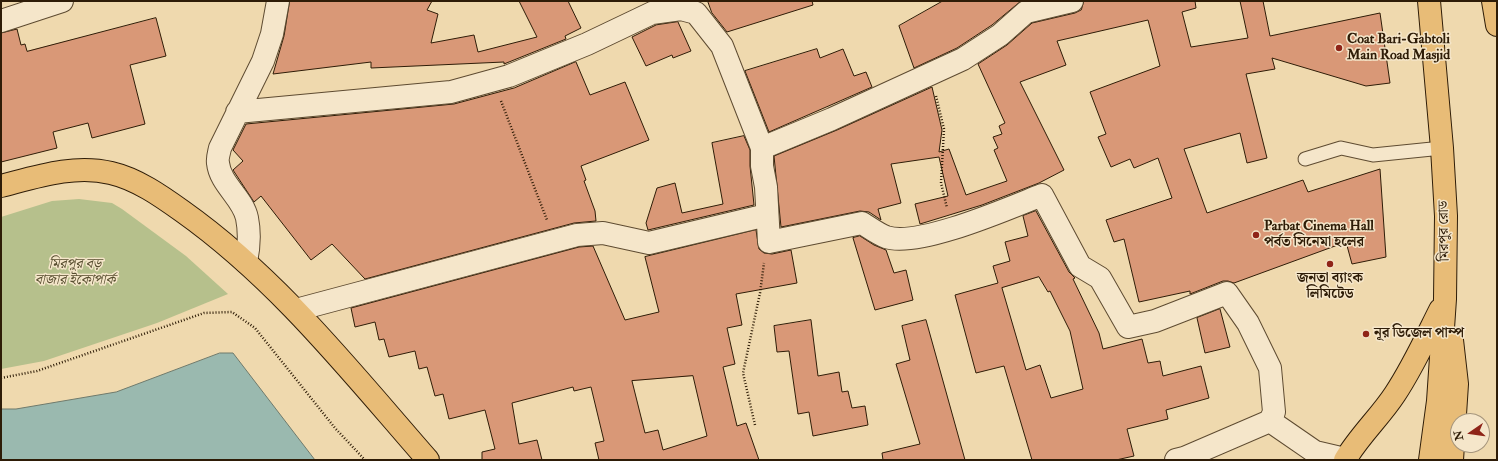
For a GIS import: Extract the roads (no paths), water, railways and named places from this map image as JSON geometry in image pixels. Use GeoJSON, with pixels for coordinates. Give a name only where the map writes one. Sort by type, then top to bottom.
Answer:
{"type":"FeatureCollection","features":[{"type":"Feature","properties":{"kind":"highway","name":"মিরপুর রোড"},"geometry":{"type":"LineString","coordinates":[[1429,1],[1442,148],[1446,216],[1445,299],[1438,401],[1430,460]]}},
{"type":"Feature","properties":{"kind":"highway"},"geometry":{"type":"LineString","coordinates":[[1493,1],[1497,25]]}},
{"type":"Feature","properties":{"kind":"highway"},"geometry":{"type":"LineString","coordinates":[[1,186],[43,175],[71,171],[111,173],[125,178],[161,196],[195,220],[246,262],[296,310],[428,460]]}},
{"type":"Feature","properties":{"kind":"highway"},"geometry":{"type":"LineString","coordinates":[[1345,460],[1369,426],[1394,396],[1413,367],[1445,299]]}},
{"type":"Feature","properties":{"kind":"highway"},"geometry":{"type":"LineString","coordinates":[[1445,299],[1457,384],[1452,460]]}},
{"type":"Feature","properties":{"kind":"street"},"geometry":{"type":"LineString","coordinates":[[1,21],[62,1]]}},
{"type":"Feature","properties":{"kind":"street"},"geometry":{"type":"LineString","coordinates":[[246,262],[249,244],[247,217],[224,180],[218,164],[220,148],[264,61],[272,34],[278,1]]}},
{"type":"Feature","properties":{"kind":"street"},"geometry":{"type":"LineString","coordinates":[[762,148],[832,119],[963,59],[1000,35],[1026,12],[1072,1]]}},
{"type":"Feature","properties":{"kind":"street"},"geometry":{"type":"LineString","coordinates":[[237,112],[451,92],[509,76],[587,44],[650,7],[681,9],[696,13],[708,26],[722,46],[762,148],[762,166],[766,187],[769,242],[862,223],[886,237],[902,239],[925,236],[952,228],[1042,195],[1080,266],[1100,278],[1128,327],[1155,321],[1227,293],[1248,323],[1270,368],[1274,412],[1270,420],[1184,458],[1176,460]]}},
{"type":"Feature","properties":{"kind":"street"},"geometry":{"type":"LineString","coordinates":[[296,310],[577,235],[603,233],[650,243],[767,215]]}},
{"type":"Feature","properties":{"kind":"street"},"geometry":{"type":"LineString","coordinates":[[1270,420],[1315,452],[1345,460]]}},
{"type":"Feature","properties":{"kind":"lane"},"geometry":{"type":"LineString","coordinates":[[1305,159],[1341,148],[1373,155],[1442,148]]}},
{"type":"Feature","properties":{"kind":"water"},"geometry":{"type":"Polygon","coordinates":[[[220,353],[233,353],[315,460],[1,460],[1,409],[16,409],[116,392],[220,353]]]}},
{"type":"Feature","properties":{"kind":"place","name":"Coat Bari-Gabtoli Main Road Masjid"},"geometry":{"type":"Point","coordinates":[1339,48]}},
{"type":"Feature","properties":{"kind":"place","name":"Parbat Cinema Hall পর্বত সিনেমা হলের"},"geometry":{"type":"Point","coordinates":[1256,235]}},
{"type":"Feature","properties":{"kind":"place","name":"জনতা ব্যাংক লিমিটেড"},"geometry":{"type":"Point","coordinates":[1330,264]}},
{"type":"Feature","properties":{"kind":"place","name":"নূর ডিজেল পাম্প"},"geometry":{"type":"Point","coordinates":[1366,334]}},
{"type":"Feature","properties":{"kind":"park label","name":"মিরপুর বড় বাজার ইকোপার্ক"},"geometry":{"type":"Point","coordinates":[75,274]}}]}
